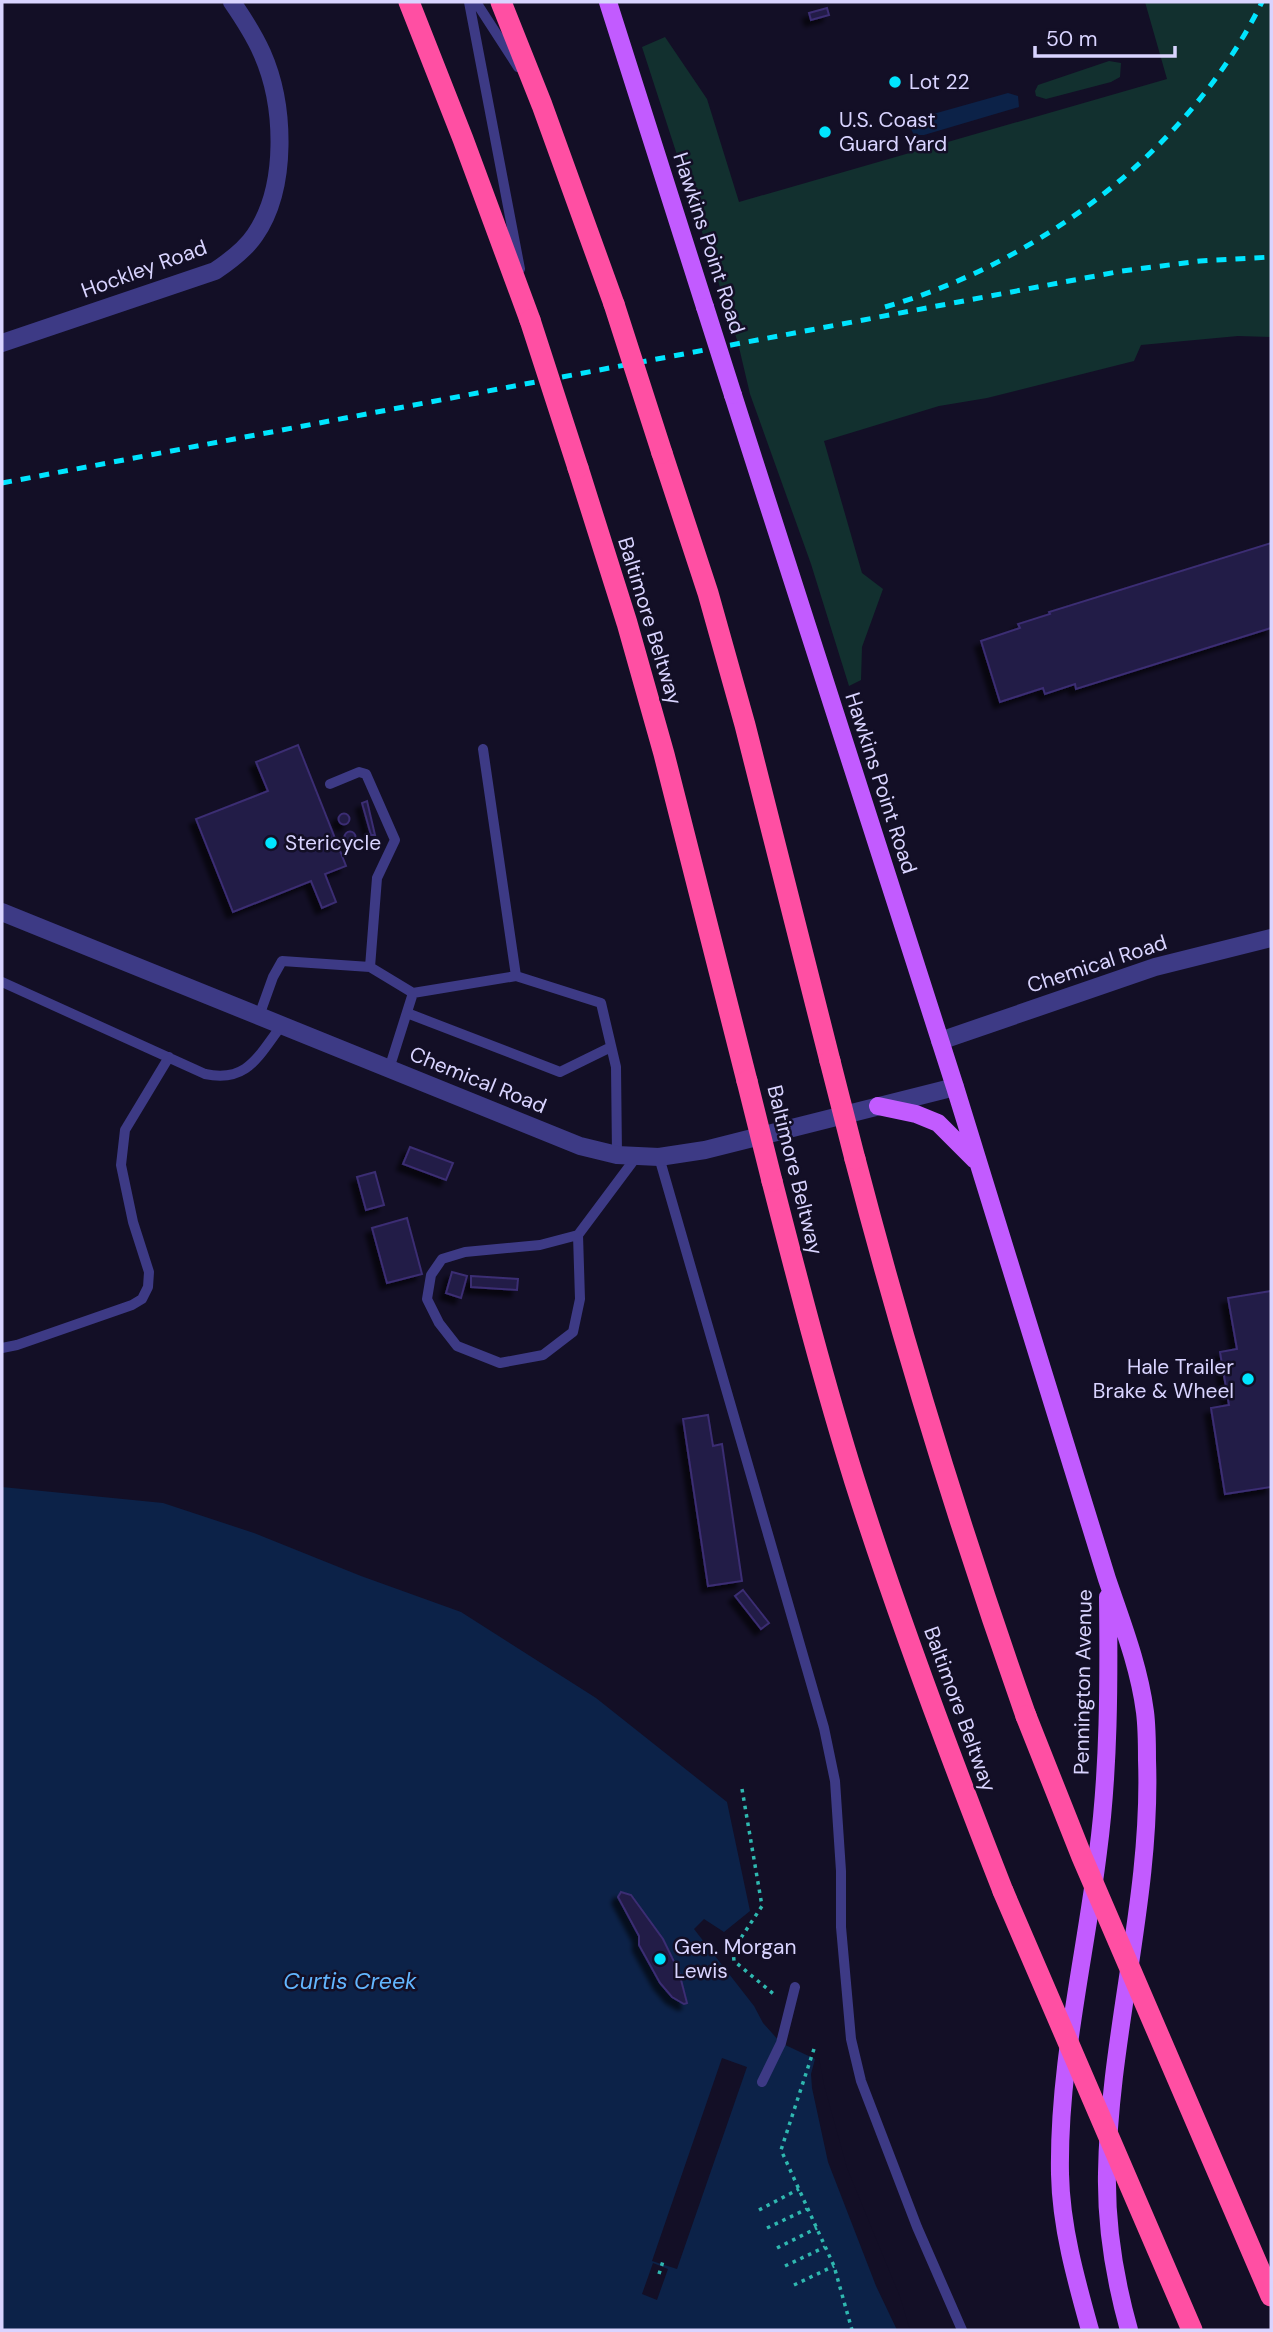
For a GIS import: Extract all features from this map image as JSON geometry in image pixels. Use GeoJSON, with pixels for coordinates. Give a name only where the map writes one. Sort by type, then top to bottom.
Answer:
{"type":"FeatureCollection","features":[{"type":"Feature","properties":{"kind":"highway","name":"Baltimore Beltway"},"geometry":{"type":"LineString","coordinates":[[409,2],[530,320],[627,623],[810,1325],[855,1481],[905,1633],[1003,1891],[1192,2330]]}},
{"type":"Feature","properties":{"kind":"highway"},"geometry":{"type":"LineString","coordinates":[[501,2],[542,105],[614,304],[708,593],[746,724],[892,1301],[937,1455],[986,1606],[1082,1857],[1271,2296]]}},
{"type":"Feature","properties":{"kind":"main road","name":"Hawkins Point Road"},"geometry":{"type":"LineString","coordinates":[[608,2],[955,1087],[1107,1579]]}},
{"type":"Feature","properties":{"kind":"main road"},"geometry":{"type":"LineString","coordinates":[[878,1106],[916,1114],[938,1123],[978,1163]]}},
{"type":"Feature","properties":{"kind":"main road","name":"Pennington Avenue"},"geometry":{"type":"LineString","coordinates":[[1107,1579],[1134,1657],[1145,1713],[1148,1793],[1143,1863],[1110,2117],[1107,2174],[1111,2242],[1129,2330]]}},
{"type":"Feature","properties":{"kind":"main road","name":"Pennington Avenue"},"geometry":{"type":"LineString","coordinates":[[1090,2330],[1068,2248],[1060,2176],[1061,2109],[1099,1850],[1108,1658],[1107,1579]]}},
{"type":"Feature","properties":{"kind":"street","name":"Hockley Road"},"geometry":{"type":"LineString","coordinates":[[2,343],[215,271],[236,256],[255,235],[270,207],[281,135],[263,54],[232,2]]}},
{"type":"Feature","properties":{"kind":"street","name":"Chemical Road"},"geometry":{"type":"LineString","coordinates":[[2,912],[580,1146],[617,1154],[659,1157],[705,1150],[955,1087]]}},
{"type":"Feature","properties":{"kind":"street","name":"Chemical Road"},"geometry":{"type":"LineString","coordinates":[[940,1041],[1155,967],[1271,938]]}},
{"type":"Feature","properties":{"kind":"lane"},"geometry":{"type":"LineString","coordinates":[[469,2],[530,320]]}},
{"type":"Feature","properties":{"kind":"lane"},"geometry":{"type":"LineString","coordinates":[[476,2],[542,105]]}},
{"type":"Feature","properties":{"kind":"lane"},"geometry":{"type":"LineString","coordinates":[[483,749],[516,976]]}},
{"type":"Feature","properties":{"kind":"lane"},"geometry":{"type":"LineString","coordinates":[[330,784],[359,772],[366,774],[395,840],[377,878],[370,967]]}},
{"type":"Feature","properties":{"kind":"lane"},"geometry":{"type":"LineString","coordinates":[[259,1016],[273,977],[282,961],[370,967],[413,993],[516,976],[601,1003],[616,1066],[617,1154]]}},
{"type":"Feature","properties":{"kind":"lane"},"geometry":{"type":"LineString","coordinates":[[2,982],[205,1074],[223,1078],[237,1074],[253,1063],[282,1025]]}},
{"type":"Feature","properties":{"kind":"lane"},"geometry":{"type":"LineString","coordinates":[[389,1069],[413,993]]}},
{"type":"Feature","properties":{"kind":"lane"},"geometry":{"type":"LineString","coordinates":[[407,1013],[560,1072],[611,1047]]}},
{"type":"Feature","properties":{"kind":"lane"},"geometry":{"type":"LineString","coordinates":[[2,1348],[132,1305],[142,1299],[148,1287],[149,1272],[133,1222],[121,1165],[125,1130],[169,1057]]}},
{"type":"Feature","properties":{"kind":"lane"},"geometry":{"type":"LineString","coordinates":[[578,1235],[580,1299],[573,1332],[543,1354],[500,1363],[457,1346],[439,1323],[427,1299],[431,1275],[442,1259],[465,1252],[540,1245],[578,1235],[637,1156]]}},
{"type":"Feature","properties":{"kind":"lane"},"geometry":{"type":"LineString","coordinates":[[659,1157],[824,1728],[835,1781],[841,1871],[841,1927],[851,2039],[861,2081],[917,2228],[962,2330]]}},
{"type":"Feature","properties":{"kind":"lane"},"geometry":{"type":"LineString","coordinates":[[762,2082],[781,2043],[795,1987]]}},
{"type":"Feature","properties":{"kind":"path"},"geometry":{"type":"LineString","coordinates":[[742,1789],[762,1906],[733,1950],[734,1961],[776,1996]]}},
{"type":"Feature","properties":{"kind":"path"},"geometry":{"type":"LineString","coordinates":[[814,2049],[781,2150],[834,2266],[852,2330]]}},
{"type":"Feature","properties":{"kind":"path"},"geometry":{"type":"LineString","coordinates":[[759,2210],[799,2189]]}},
{"type":"Feature","properties":{"kind":"path"},"geometry":{"type":"LineString","coordinates":[[768,2228],[807,2209]]}},
{"type":"Feature","properties":{"kind":"path"},"geometry":{"type":"LineString","coordinates":[[776,2248],[817,2228]]}},
{"type":"Feature","properties":{"kind":"path"},"geometry":{"type":"LineString","coordinates":[[785,2266],[825,2247]]}},
{"type":"Feature","properties":{"kind":"path"},"geometry":{"type":"LineString","coordinates":[[659,2274],[664,2258]]}},
{"type":"Feature","properties":{"kind":"path"},"geometry":{"type":"LineString","coordinates":[[794,2285],[834,2266]]}},
{"type":"Feature","properties":{"kind":"green space"},"geometry":{"type":"Polygon","coordinates":[[[1145,2],[1271,2],[1271,337],[1238,336],[1141,345],[1134,361],[987,398],[939,406],[824,441],[862,573],[883,589],[862,647],[861,680],[849,686],[811,564],[750,394],[738,343],[642,47],[665,37],[707,99],[739,202],[1167,79],[1145,2]]]}},
{"type":"Feature","properties":{"kind":"green space"},"geometry":{"type":"Polygon","coordinates":[[[1109,61],[1121,63],[1120,77],[1111,82],[1046,99],[1036,96],[1038,85],[1109,61]]]}},
{"type":"Feature","properties":{"kind":"water"},"geometry":{"type":"Polygon","coordinates":[[[1008,93],[1018,96],[1019,107],[924,135],[914,135],[910,127],[926,116],[1008,93]]]}},
{"type":"Feature","properties":{"kind":"water","name":"Curtis Creek"},"geometry":{"type":"Polygon","coordinates":[[[2,1487],[163,1503],[254,1533],[461,1612],[596,1698],[727,1802],[750,1911],[724,1932],[704,1919],[694,1929],[754,2006],[763,2023],[781,2043],[815,2059],[842,2163],[907,2330],[2,2330],[2,1487]]]}},
{"type":"Feature","properties":{"kind":"pier"},"geometry":{"type":"Polygon","coordinates":[[[722,2058],[747,2067],[677,2269],[652,2261],[722,2058]]]}},
{"type":"Feature","properties":{"kind":"pier"},"geometry":{"type":"Polygon","coordinates":[[[819,2058],[847,2168],[900,2297],[910,2330],[897,2330],[876,2286],[828,2162],[812,2088],[811,2074],[815,2059],[819,2058]]]}},
{"type":"Feature","properties":{"kind":"pier"},"geometry":{"type":"Polygon","coordinates":[[[653,2263],[668,2269],[657,2300],[642,2294],[653,2263]]]}},
{"type":"Feature","properties":{"kind":"building"},"geometry":{"type":"Polygon","coordinates":[[[827,8],[829,15],[811,20],[809,13],[827,8]]]}},
{"type":"Feature","properties":{"kind":"building"},"geometry":{"type":"Polygon","coordinates":[[[1271,543],[1271,628],[1076,689],[1075,684],[1045,694],[1043,688],[1000,702],[981,641],[1020,628],[1018,624],[1050,614],[1049,612],[1271,543]]]}},
{"type":"Feature","properties":{"kind":"building","name":"Stericycle"},"geometry":{"type":"Polygon","coordinates":[[[298,745],[346,866],[325,874],[336,902],[322,908],[311,881],[233,912],[196,819],[268,791],[256,762],[298,745]]]}},
{"type":"Feature","properties":{"kind":"building"},"geometry":{"type":"Polygon","coordinates":[[[367,801],[375,835],[371,835],[362,803],[367,801]]]}},
{"type":"Feature","properties":{"kind":"building"},"geometry":{"type":"Polygon","coordinates":[[[344,813],[350,819],[344,825],[338,819],[344,813]]]}},
{"type":"Feature","properties":{"kind":"building"},"geometry":{"type":"Polygon","coordinates":[[[350,831],[356,837],[350,843],[344,837],[350,831]]]}},
{"type":"Feature","properties":{"kind":"building"},"geometry":{"type":"Polygon","coordinates":[[[410,1147],[453,1163],[446,1180],[403,1164],[410,1147]]]}},
{"type":"Feature","properties":{"kind":"building"},"geometry":{"type":"Polygon","coordinates":[[[375,1172],[384,1205],[366,1210],[357,1177],[375,1172]]]}},
{"type":"Feature","properties":{"kind":"building"},"geometry":{"type":"Polygon","coordinates":[[[407,1218],[422,1274],[387,1283],[372,1228],[407,1218]]]}},
{"type":"Feature","properties":{"kind":"building"},"geometry":{"type":"Polygon","coordinates":[[[452,1272],[467,1276],[461,1298],[446,1293],[452,1272]]]}},
{"type":"Feature","properties":{"kind":"building"},"geometry":{"type":"Polygon","coordinates":[[[471,1276],[518,1279],[517,1290],[471,1287],[471,1276]]]}},
{"type":"Feature","properties":{"kind":"building","name":"Hale Trailer Brake & Wheel"},"geometry":{"type":"Polygon","coordinates":[[[1271,1291],[1271,1487],[1225,1494],[1211,1408],[1229,1405],[1220,1352],[1237,1349],[1228,1298],[1271,1291]]]}},
{"type":"Feature","properties":{"kind":"building"},"geometry":{"type":"Polygon","coordinates":[[[708,1415],[713,1446],[722,1444],[742,1581],[708,1586],[683,1419],[708,1415]]]}},
{"type":"Feature","properties":{"kind":"building"},"geometry":{"type":"Polygon","coordinates":[[[743,1590],[769,1623],[761,1629],[735,1596],[743,1590]]]}},
{"type":"Feature","properties":{"kind":"building","name":"Gen. Morgan Lewis"},"geometry":{"type":"Polygon","coordinates":[[[621,1892],[631,1895],[663,1939],[679,1972],[687,2003],[672,1997],[660,1983],[639,1945],[639,1936],[618,1897],[621,1892]]]}},
{"type":"Feature","properties":{"kind":"railway"},"geometry":{"type":"LineString","coordinates":[[885,307],[943,287],[1000,261],[1054,229],[1105,193],[1152,151],[1195,105],[1232,55],[1262,2]]}},
{"type":"Feature","properties":{"kind":"railway"},"geometry":{"type":"LineString","coordinates":[[2,483],[1122,271],[1200,261],[1271,257]]}},
{"type":"Feature","properties":{"kind":"place","name":"Lot 22"},"geometry":{"type":"Point","coordinates":[895,82]}},
{"type":"Feature","properties":{"kind":"place","name":"U.S. Coast Guard Yard"},"geometry":{"type":"Point","coordinates":[825,132]}},
{"type":"Feature","properties":{"kind":"place","name":"Stericycle"},"geometry":{"type":"Point","coordinates":[271,843]}},
{"type":"Feature","properties":{"kind":"place","name":"Hale Trailer Brake & Wheel"},"geometry":{"type":"Point","coordinates":[1248,1379]}},
{"type":"Feature","properties":{"kind":"place","name":"Gen. Morgan Lewis"},"geometry":{"type":"Point","coordinates":[660,1959]}}]}
